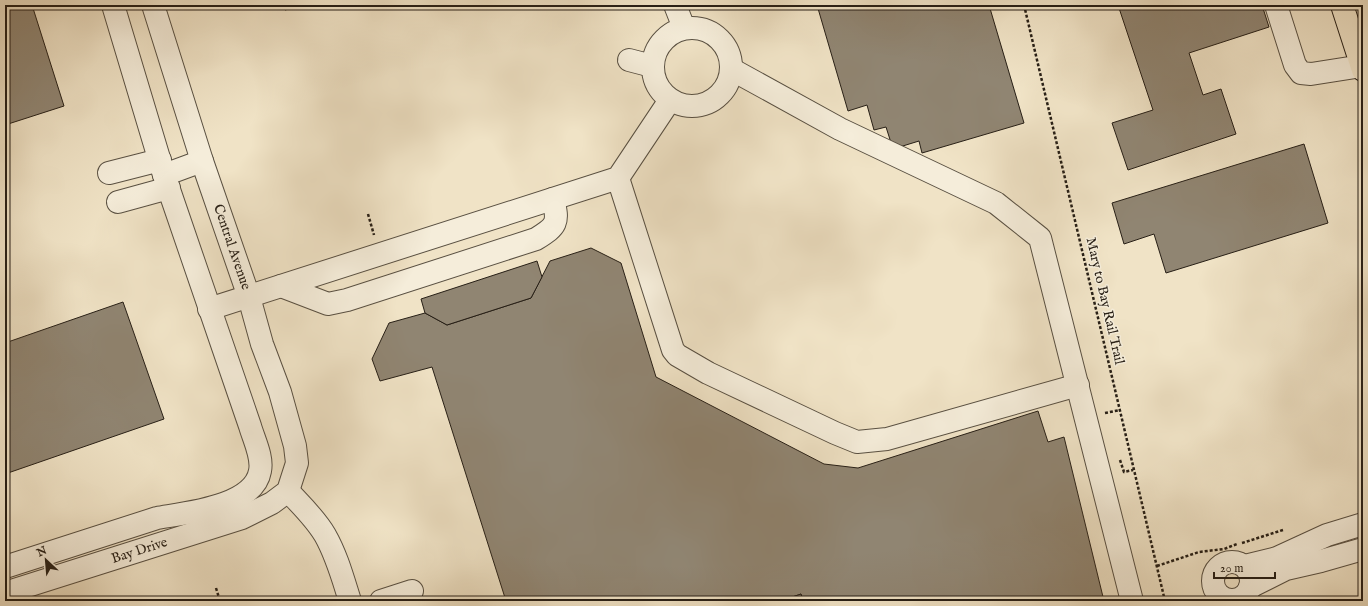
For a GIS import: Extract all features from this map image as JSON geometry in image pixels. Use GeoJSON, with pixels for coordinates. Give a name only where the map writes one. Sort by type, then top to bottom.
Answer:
{"type":"FeatureCollection","features":[{"type":"Feature","properties":{"kind":"main road"},"geometry":{"type":"LineString","coordinates":[[1342,5],[1362,68]]}},
{"type":"Feature","properties":{"kind":"street"},"geometry":{"type":"LineString","coordinates":[[113,5],[164,174],[209,308],[249,297],[618,178],[670,100]]}},
{"type":"Feature","properties":{"kind":"street","name":"Central Avenue"},"geometry":{"type":"LineString","coordinates":[[154,5],[202,161],[249,297],[262,344],[280,392],[295,446],[297,463],[280,497]]}},
{"type":"Feature","properties":{"kind":"street"},"geometry":{"type":"LineString","coordinates":[[675,5],[684,28]]}},
{"type":"Feature","properties":{"kind":"street"},"geometry":{"type":"LineString","coordinates":[[1276,5],[1295,65],[1301,73],[1311,74],[1362,68]]}},
{"type":"Feature","properties":{"kind":"street"},"geometry":{"type":"LineString","coordinates":[[684,28],[698,28],[710,32],[721,40],[731,60],[732,69],[729,81],[723,92],[714,100],[704,105],[692,107],[680,105],[670,100],[660,91],[654,79],[652,66],[654,53],[661,41],[672,33],[684,28]]}},
{"type":"Feature","properties":{"kind":"street"},"geometry":{"type":"LineString","coordinates":[[629,60],[652,66]]}},
{"type":"Feature","properties":{"kind":"street"},"geometry":{"type":"LineString","coordinates":[[732,69],[840,129],[996,203],[1040,238],[1132,601]]}},
{"type":"Feature","properties":{"kind":"street"},"geometry":{"type":"LineString","coordinates":[[118,202],[164,174],[202,161]]}},
{"type":"Feature","properties":{"kind":"street"},"geometry":{"type":"LineString","coordinates":[[109,174],[164,174]]}},
{"type":"Feature","properties":{"kind":"street"},"geometry":{"type":"LineString","coordinates":[[618,178],[673,350],[677,355],[708,373],[811,423],[857,442],[887,439],[1078,384]]}},
{"type":"Feature","properties":{"kind":"street"},"geometry":{"type":"LineString","coordinates":[[281,286],[328,304],[355,297],[536,239],[552,229],[557,217],[553,199]]}},
{"type":"Feature","properties":{"kind":"street","name":"Bay Drive"},"geometry":{"type":"LineString","coordinates":[[6,567],[157,518],[229,502],[244,495],[255,484],[260,471],[260,460],[250,426],[209,308]]}},
{"type":"Feature","properties":{"kind":"street"},"geometry":{"type":"LineString","coordinates":[[280,497],[314,519],[325,534],[336,555],[350,601]]}},
{"type":"Feature","properties":{"kind":"street","name":"Bay Drive"},"geometry":{"type":"LineString","coordinates":[[12,595],[242,518],[280,497]]}},
{"type":"Feature","properties":{"kind":"street"},"geometry":{"type":"LineString","coordinates":[[1245,566],[1277,558],[1326,535],[1363,524]]}},
{"type":"Feature","properties":{"kind":"street"},"geometry":{"type":"LineString","coordinates":[[1248,594],[1250,573],[1245,566],[1238,562],[1230,562],[1222,564],[1216,570],[1213,577],[1213,585],[1216,592],[1222,600],[1236,600],[1248,594],[1286,568],[1321,562],[1363,549]]}},
{"type":"Feature","properties":{"kind":"street"},"geometry":{"type":"LineString","coordinates":[[6,567],[12,595]]}},
{"type":"Feature","properties":{"kind":"street"},"geometry":{"type":"LineString","coordinates":[[381,601],[412,591]]}},
{"type":"Feature","properties":{"kind":"path","name":"Mary to Bay Rail Trail"},"geometry":{"type":"LineString","coordinates":[[1024,5],[1165,601]]}},
{"type":"Feature","properties":{"kind":"path"},"geometry":{"type":"LineString","coordinates":[[1103,413],[1120,410]]}},
{"type":"Feature","properties":{"kind":"path"},"geometry":{"type":"LineString","coordinates":[[1157,566],[1199,552],[1224,549],[1290,528]]}},
{"type":"Feature","properties":{"kind":"path"},"geometry":{"type":"LineString","coordinates":[[216,588],[220,601]]}},
{"type":"Feature","properties":{"kind":"building"},"geometry":{"type":"Polygon","coordinates":[[[5,5],[32,5],[64,106],[5,125],[5,5]]]}},
{"type":"Feature","properties":{"kind":"building"},"geometry":{"type":"Polygon","coordinates":[[[284,5],[304,5],[285,10],[284,5]]]}},
{"type":"Feature","properties":{"kind":"building"},"geometry":{"type":"Polygon","coordinates":[[[817,5],[989,5],[1024,123],[922,153],[919,141],[893,149],[886,127],[874,130],[867,105],[848,111],[817,5]]]}},
{"type":"Feature","properties":{"kind":"building"},"geometry":{"type":"Polygon","coordinates":[[[1118,5],[1262,5],[1269,27],[1189,53],[1203,95],[1221,89],[1236,134],[1128,170],[1112,123],[1153,110],[1118,5]]]}},
{"type":"Feature","properties":{"kind":"building"},"geometry":{"type":"Polygon","coordinates":[[[1304,144],[1328,223],[1166,273],[1154,234],[1124,244],[1112,203],[1304,144]]]}},
{"type":"Feature","properties":{"kind":"building"},"geometry":{"type":"Polygon","coordinates":[[[591,248],[621,263],[656,377],[824,464],[858,468],[1038,411],[1048,442],[1064,437],[1104,601],[803,601],[801,594],[781,601],[506,601],[432,367],[380,381],[372,359],[389,323],[425,313],[447,325],[531,298],[550,261],[591,248]]]}},
{"type":"Feature","properties":{"kind":"building"},"geometry":{"type":"Polygon","coordinates":[[[537,261],[542,277],[531,298],[447,325],[425,313],[421,299],[537,261]]]}},
{"type":"Feature","properties":{"kind":"building"},"geometry":{"type":"Polygon","coordinates":[[[123,302],[164,419],[5,474],[5,343],[123,302]]]}},
{"type":"Feature","properties":{"kind":"building"},"geometry":{"type":"Polygon","coordinates":[[[801,594],[803,601],[781,601],[801,594]]]}}]}
